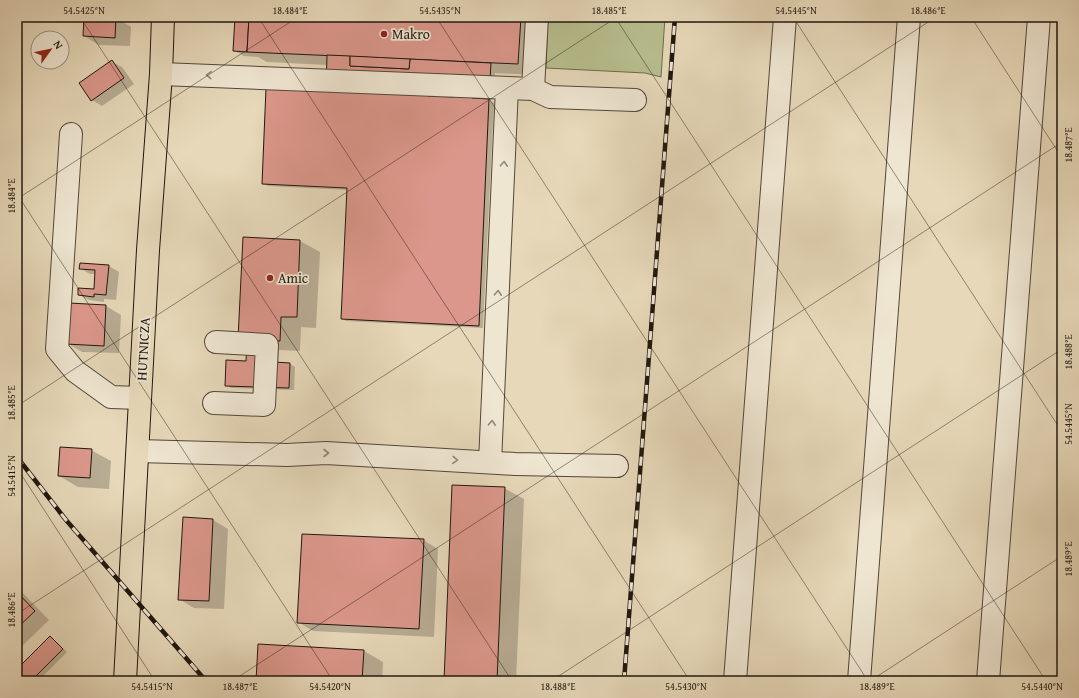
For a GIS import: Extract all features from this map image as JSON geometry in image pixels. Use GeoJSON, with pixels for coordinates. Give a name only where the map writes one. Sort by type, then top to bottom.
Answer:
{"type":"FeatureCollection","features":[{"type":"Feature","properties":{"kind":"main road","name":"HUTNICZA"},"geometry":{"type":"LineString","coordinates":[[126,681],[149,235],[161,74],[163,17]]}},
{"type":"Feature","properties":{"kind":"lane"},"geometry":{"type":"LineString","coordinates":[[533,89],[537,17]]}},
{"type":"Feature","properties":{"kind":"lane"},"geometry":{"type":"LineString","coordinates":[[735,681],[785,17]]}},
{"type":"Feature","properties":{"kind":"lane"},"geometry":{"type":"LineString","coordinates":[[859,681],[910,17]]}},
{"type":"Feature","properties":{"kind":"lane"},"geometry":{"type":"LineString","coordinates":[[988,681],[1039,17]]}},
{"type":"Feature","properties":{"kind":"lane"},"geometry":{"type":"LineString","coordinates":[[161,74],[533,89],[550,97],[636,100]]}},
{"type":"Feature","properties":{"kind":"lane"},"geometry":{"type":"LineString","coordinates":[[490,462],[507,88]]}},
{"type":"Feature","properties":{"kind":"lane"},"geometry":{"type":"LineString","coordinates":[[72,134],[57,350],[75,371],[111,397],[140,398]]}},
{"type":"Feature","properties":{"kind":"lane"},"geometry":{"type":"LineString","coordinates":[[214,403],[264,405],[267,345],[216,342]]}},
{"type":"Feature","properties":{"kind":"lane"},"geometry":{"type":"LineString","coordinates":[[138,452],[287,455],[326,453],[490,462],[617,466]]}},
{"type":"Feature","properties":{"kind":"green space"},"geometry":{"type":"Polygon","coordinates":[[[548,17],[665,17],[661,77],[645,73],[546,68],[548,17]]]}},
{"type":"Feature","properties":{"kind":"building"},"geometry":{"type":"Polygon","coordinates":[[[84,17],[116,18],[115,38],[83,36],[84,17]]]}},
{"type":"Feature","properties":{"kind":"building"},"geometry":{"type":"Polygon","coordinates":[[[235,17],[249,17],[247,52],[233,51],[235,17]]]}},
{"type":"Feature","properties":{"kind":"building","name":"Makro"},"geometry":{"type":"Polygon","coordinates":[[[249,17],[521,17],[518,64],[247,52],[249,17]]]}},
{"type":"Feature","properties":{"kind":"building"},"geometry":{"type":"Polygon","coordinates":[[[327,55],[350,56],[350,66],[409,69],[410,59],[491,63],[490,80],[472,79],[472,98],[489,99],[479,326],[341,319],[347,188],[262,184],[266,88],[326,90],[327,55]],[[455,78],[428,96],[454,97],[455,78]]]}},
{"type":"Feature","properties":{"kind":"building"},"geometry":{"type":"Polygon","coordinates":[[[350,56],[410,59],[409,69],[350,66],[350,56]]]}},
{"type":"Feature","properties":{"kind":"building"},"geometry":{"type":"Polygon","coordinates":[[[112,60],[124,78],[91,101],[79,83],[112,60]]]}},
{"type":"Feature","properties":{"kind":"building","name":"Amic"},"geometry":{"type":"Polygon","coordinates":[[[243,237],[300,240],[297,317],[281,317],[280,341],[238,339],[243,237]]]}},
{"type":"Feature","properties":{"kind":"building"},"geometry":{"type":"Polygon","coordinates":[[[80,263],[109,265],[106,295],[94,294],[94,297],[78,295],[78,288],[94,289],[95,270],[79,269],[80,263]]]}},
{"type":"Feature","properties":{"kind":"building"},"geometry":{"type":"Polygon","coordinates":[[[69,303],[106,305],[104,346],[66,344],[69,303]]]}},
{"type":"Feature","properties":{"kind":"building"},"geometry":{"type":"Polygon","coordinates":[[[247,339],[274,362],[290,363],[289,388],[225,386],[226,360],[246,361],[247,339]]]}},
{"type":"Feature","properties":{"kind":"building"},"geometry":{"type":"Polygon","coordinates":[[[60,447],[92,449],[90,478],[58,476],[60,447]]]}},
{"type":"Feature","properties":{"kind":"building"},"geometry":{"type":"Polygon","coordinates":[[[452,485],[505,487],[497,681],[444,681],[452,485]]]}},
{"type":"Feature","properties":{"kind":"building"},"geometry":{"type":"Polygon","coordinates":[[[183,517],[213,519],[209,601],[178,600],[183,517]]]}},
{"type":"Feature","properties":{"kind":"building"},"geometry":{"type":"Polygon","coordinates":[[[302,534],[424,539],[419,629],[297,623],[302,534]]]}},
{"type":"Feature","properties":{"kind":"building"},"geometry":{"type":"Polygon","coordinates":[[[17,592],[35,611],[17,628],[17,592]]]}},
{"type":"Feature","properties":{"kind":"building"},"geometry":{"type":"Polygon","coordinates":[[[50,636],[63,649],[31,681],[17,681],[17,669],[50,636]]]}},
{"type":"Feature","properties":{"kind":"building"},"geometry":{"type":"Polygon","coordinates":[[[258,644],[364,650],[362,681],[256,681],[258,644]]]}},
{"type":"Feature","properties":{"kind":"railway"},"geometry":{"type":"LineString","coordinates":[[624,681],[675,17]]}},
{"type":"Feature","properties":{"kind":"railway"},"geometry":{"type":"LineString","coordinates":[[17,457],[66,520],[206,681]]}},
{"type":"Feature","properties":{"kind":"place","name":"Makro"},"geometry":{"type":"Point","coordinates":[384,34]}},
{"type":"Feature","properties":{"kind":"place","name":"Amic"},"geometry":{"type":"Point","coordinates":[270,278]}}]}
